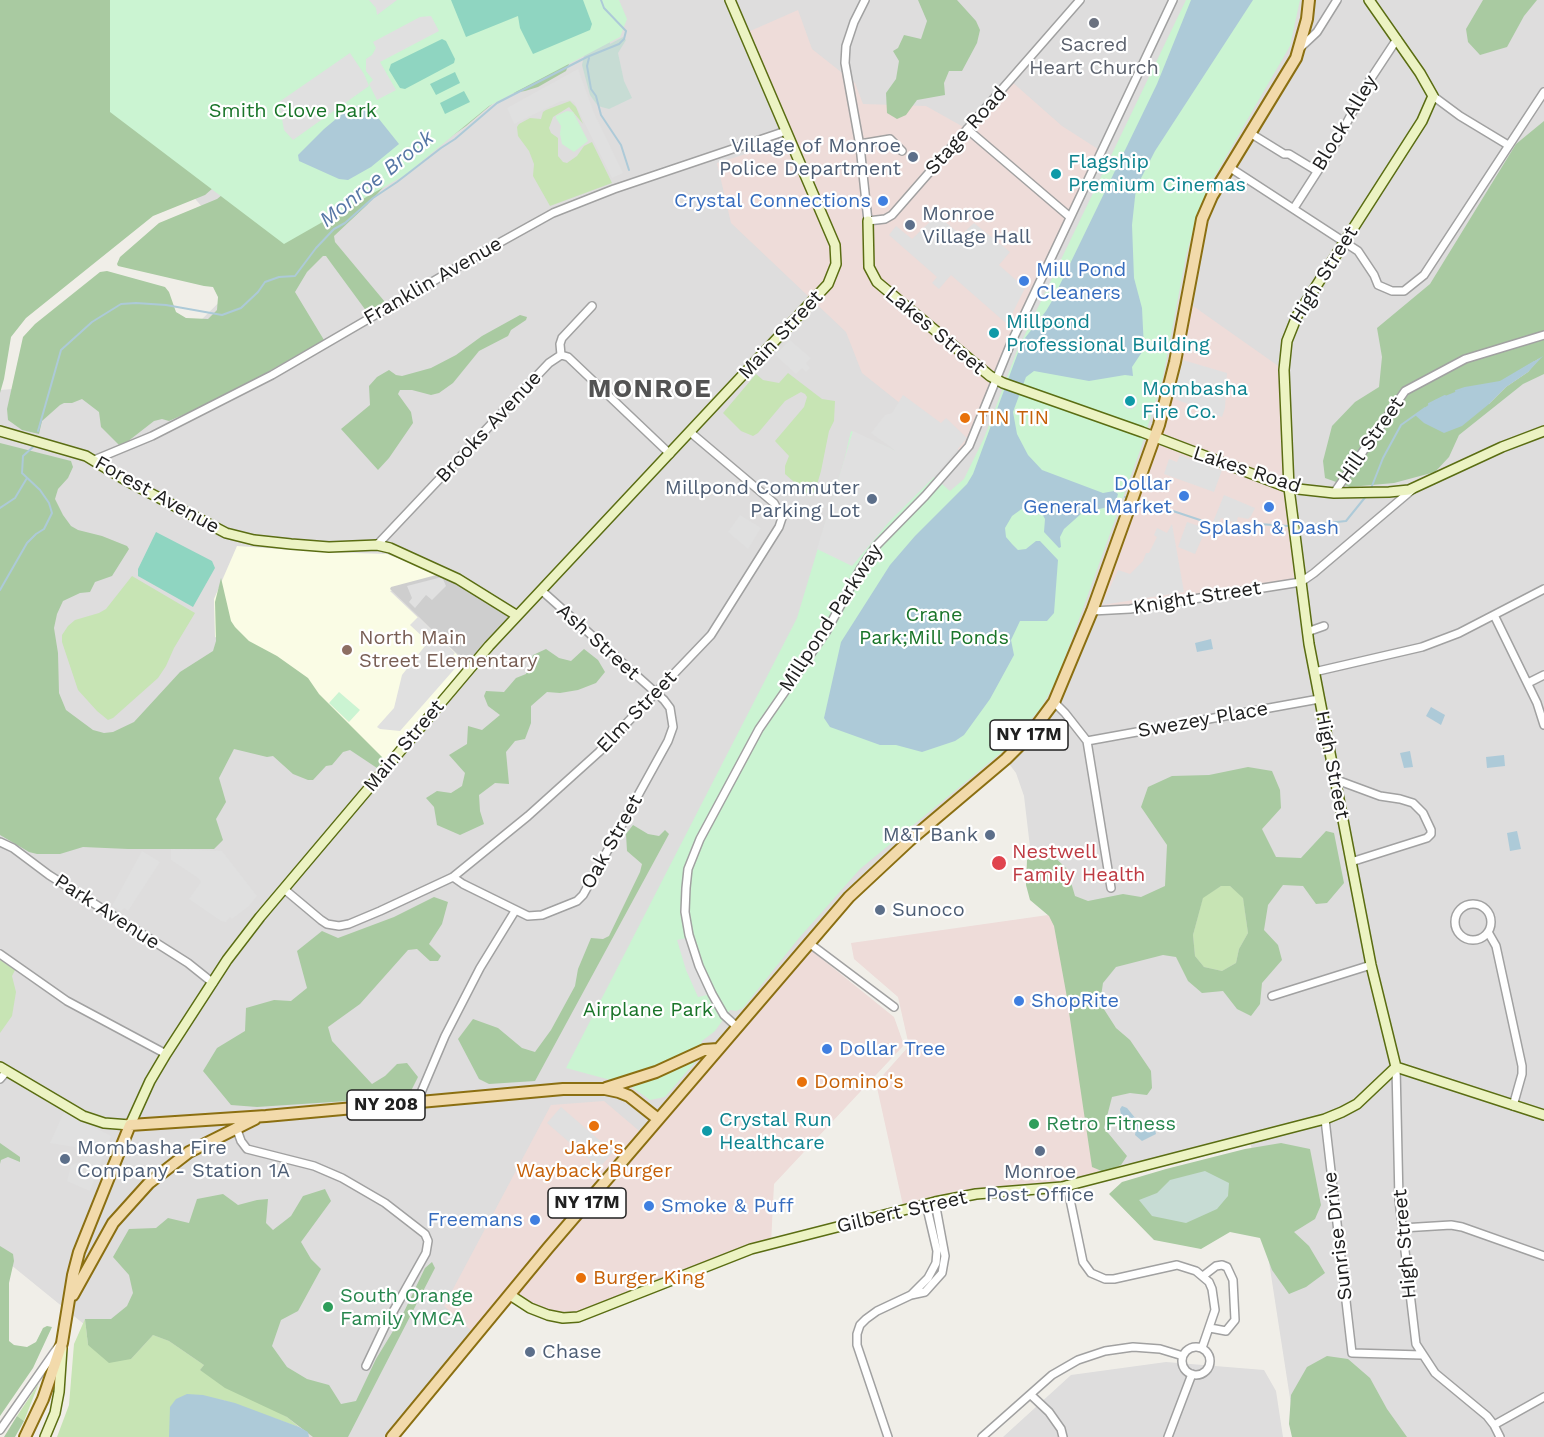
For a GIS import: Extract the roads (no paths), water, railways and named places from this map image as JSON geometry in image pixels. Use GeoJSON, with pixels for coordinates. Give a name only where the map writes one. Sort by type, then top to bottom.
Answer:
{"type":"FeatureCollection","features":[{"type":"Feature","properties":{"kind":"main road","name":"NY 17M"},"geometry":{"type":"LineString","coordinates":[[393,1437],[658,1119],[809,943],[875,870],[1006,759],[1028,737],[1054,702],[1092,611],[1154,438],[1170,386],[1202,219],[1229,166],[1291,68],[1299,49],[1309,0]]}},
{"type":"Feature","properties":{"kind":"main road"},"geometry":{"type":"LineString","coordinates":[[605,1089],[656,1072],[704,1050],[718,1049]]}},
{"type":"Feature","properties":{"kind":"main road","name":"NY 208"},"geometry":{"type":"LineString","coordinates":[[25,1437],[43,1399],[62,1342],[76,1263],[84,1239],[130,1125],[266,1116],[563,1089],[605,1089],[629,1096],[658,1119]]}},
{"type":"Feature","properties":{"kind":"main road","name":"NY 208"},"geometry":{"type":"LineString","coordinates":[[68,1302],[105,1237],[138,1193],[177,1160],[236,1127],[266,1116]]}},
{"type":"Feature","properties":{"kind":"street"},"geometry":{"type":"LineString","coordinates":[[730,0],[786,131]]}},
{"type":"Feature","properties":{"kind":"street"},"geometry":{"type":"LineString","coordinates":[[866,0],[854,22],[846,46],[844,63],[860,144],[868,221]]}},
{"type":"Feature","properties":{"kind":"street","name":"Stage Road"},"geometry":{"type":"LineString","coordinates":[[868,221],[885,219],[892,215],[1080,0]]}},
{"type":"Feature","properties":{"kind":"street","name":"Millpond Parkway"},"geometry":{"type":"LineString","coordinates":[[737,1027],[724,1015],[712,994],[699,966],[689,935],[685,912],[688,869],[700,839],[759,729],[826,632],[861,568],[876,546],[926,496],[969,446],[1001,382],[1011,343],[1173,0]]}},
{"type":"Feature","properties":{"kind":"street"},"geometry":{"type":"LineString","coordinates":[[1299,49],[1317,32],[1337,0]]}},
{"type":"Feature","properties":{"kind":"street"},"geometry":{"type":"LineString","coordinates":[[1369,0],[1433,96],[1508,146]]}},
{"type":"Feature","properties":{"kind":"street","name":"Block Alley"},"geometry":{"type":"LineString","coordinates":[[1294,208],[1397,39]]}},
{"type":"Feature","properties":{"kind":"street"},"geometry":{"type":"LineString","coordinates":[[1229,166],[1358,251],[1378,285],[1392,291],[1404,291],[1424,275],[1544,92]]}},
{"type":"Feature","properties":{"kind":"street","name":"High Street"},"geometry":{"type":"LineString","coordinates":[[1433,96],[1422,121],[1297,316],[1287,341],[1284,370],[1289,488],[1318,699],[1371,965],[1396,1067],[1399,1200],[1414,1337],[1422,1355],[1435,1373],[1487,1416],[1500,1437]]}},
{"type":"Feature","properties":{"kind":"street"},"geometry":{"type":"LineString","coordinates":[[967,129],[1070,217]]}},
{"type":"Feature","properties":{"kind":"street","name":"Main Street"},"geometry":{"type":"LineString","coordinates":[[130,1125],[150,1081],[166,1054],[255,923],[516,615],[828,284],[836,264],[835,245],[786,131]]}},
{"type":"Feature","properties":{"kind":"street","name":"Franklin Avenue"},"geometry":{"type":"LineString","coordinates":[[94,460],[152,436],[267,378],[553,213],[619,187],[786,131]]}},
{"type":"Feature","properties":{"kind":"street"},"geometry":{"type":"LineString","coordinates":[[1250,133],[1317,171]]}},
{"type":"Feature","properties":{"kind":"street"},"geometry":{"type":"LineString","coordinates":[[860,144],[890,139],[902,151]]}},
{"type":"Feature","properties":{"kind":"street","name":"Lakes Street"},"geometry":{"type":"LineString","coordinates":[[868,221],[869,267],[877,282],[981,370],[1001,382],[1154,438]]}},
{"type":"Feature","properties":{"kind":"street","name":"Brooks Avenue"},"geometry":{"type":"LineString","coordinates":[[377,545],[545,368],[561,355],[562,338],[592,306]]}},
{"type":"Feature","properties":{"kind":"street","name":"Hill Street"},"geometry":{"type":"LineString","coordinates":[[1334,494],[1406,391],[1465,358],[1544,335]]}},
{"type":"Feature","properties":{"kind":"street"},"geometry":{"type":"LineString","coordinates":[[561,355],[568,357],[670,454]]}},
{"type":"Feature","properties":{"kind":"street","name":"Forest Avenue"},"geometry":{"type":"LineString","coordinates":[[0,430],[94,460],[127,481],[226,533],[254,540],[291,544],[329,547],[377,545],[414,558],[458,579],[516,615]]}},
{"type":"Feature","properties":{"kind":"street","name":"Lakes Road"},"geometry":{"type":"LineString","coordinates":[[1154,438],[1289,488],[1334,494],[1389,492],[1415,487],[1502,447],[1544,431]]}},
{"type":"Feature","properties":{"kind":"street","name":"Elm Street"},"geometry":{"type":"LineString","coordinates":[[284,889],[321,920],[327,924],[339,926],[380,911],[453,877],[566,783],[599,752],[717,627],[782,520],[772,501],[690,432]]}},
{"type":"Feature","properties":{"kind":"street"},"geometry":{"type":"LineString","coordinates":[[1301,582],[1415,487]]}},
{"type":"Feature","properties":{"kind":"street","name":"Knight Street"},"geometry":{"type":"LineString","coordinates":[[1092,611],[1130,609],[1301,582]]}},
{"type":"Feature","properties":{"kind":"street"},"geometry":{"type":"LineString","coordinates":[[1314,672],[1422,647],[1459,633],[1544,589]]}},
{"type":"Feature","properties":{"kind":"street","name":"Ash Street"},"geometry":{"type":"LineString","coordinates":[[541,590],[656,693]]}},
{"type":"Feature","properties":{"kind":"street"},"geometry":{"type":"LineString","coordinates":[[1494,615],[1528,682],[1544,725]]}},
{"type":"Feature","properties":{"kind":"street"},"geometry":{"type":"LineString","coordinates":[[1307,632],[1324,626]]}},
{"type":"Feature","properties":{"kind":"street"},"geometry":{"type":"LineString","coordinates":[[1528,682],[1544,675]]}},
{"type":"Feature","properties":{"kind":"street","name":"Oak Street"},"geometry":{"type":"LineString","coordinates":[[453,877],[528,916],[542,915],[569,906],[584,895],[668,741],[673,727],[670,708],[656,693]]}},
{"type":"Feature","properties":{"kind":"street","name":"Swezey Place"},"geometry":{"type":"LineString","coordinates":[[1087,741],[1318,699]]}},
{"type":"Feature","properties":{"kind":"street"},"geometry":{"type":"LineString","coordinates":[[1054,702],[1087,741],[1111,888]]}},
{"type":"Feature","properties":{"kind":"street"},"geometry":{"type":"LineString","coordinates":[[1334,779],[1380,796],[1413,803],[1423,813],[1431,830],[1427,838],[1351,862]]}},
{"type":"Feature","properties":{"kind":"street","name":"Park Avenue"},"geometry":{"type":"LineString","coordinates":[[1,843],[7,844],[50,875],[188,963],[213,982]]}},
{"type":"Feature","properties":{"kind":"street"},"geometry":{"type":"LineString","coordinates":[[1488,932],[1484,937],[1473,940],[1462,936],[1456,927],[1456,916],[1460,910],[1470,904],[1476,904],[1486,910],[1491,921],[1488,932],[1496,946],[1522,1066],[1513,1106]]}},
{"type":"Feature","properties":{"kind":"street"},"geometry":{"type":"LineString","coordinates":[[417,1102],[430,1069],[480,968],[515,911]]}},
{"type":"Feature","properties":{"kind":"street"},"geometry":{"type":"LineString","coordinates":[[809,943],[894,1007]]}},
{"type":"Feature","properties":{"kind":"street"},"geometry":{"type":"LineString","coordinates":[[0,954],[71,1003],[166,1054]]}},
{"type":"Feature","properties":{"kind":"street"},"geometry":{"type":"LineString","coordinates":[[1272,996],[1371,965]]}},
{"type":"Feature","properties":{"kind":"street"},"geometry":{"type":"LineString","coordinates":[[1396,1067],[1544,1115]]}},
{"type":"Feature","properties":{"kind":"street","name":"Gilbert Street"},"geometry":{"type":"LineString","coordinates":[[510,1295],[530,1308],[548,1315],[563,1318],[578,1317],[751,1249],[930,1203],[976,1194],[1067,1185],[1325,1119],[1357,1104],[1396,1067]]}},
{"type":"Feature","properties":{"kind":"street"},"geometry":{"type":"LineString","coordinates":[[0,1079],[3,1069],[83,1116],[104,1123],[130,1125]]}},
{"type":"Feature","properties":{"kind":"street","name":"Sunrise Drive"},"geometry":{"type":"LineString","coordinates":[[1325,1119],[1352,1353],[1422,1355]]}},
{"type":"Feature","properties":{"kind":"street"},"geometry":{"type":"LineString","coordinates":[[236,1127],[247,1149],[314,1166],[342,1178],[385,1203],[425,1234],[428,1240],[426,1252],[385,1326],[366,1366]]}},
{"type":"Feature","properties":{"kind":"street"},"geometry":{"type":"LineString","coordinates":[[1067,1185],[1083,1262],[1091,1273],[1105,1279],[1114,1279],[1177,1265],[1188,1267],[1203,1276],[1212,1289],[1215,1310],[1202,1348]]}},
{"type":"Feature","properties":{"kind":"street"},"geometry":{"type":"LineString","coordinates":[[888,1437],[857,1345],[857,1334],[866,1319],[911,1294],[925,1292],[942,1273],[945,1265],[944,1244],[930,1203]]}},
{"type":"Feature","properties":{"kind":"street"},"geometry":{"type":"LineString","coordinates":[[1402,1228],[1462,1227],[1544,1256]]}},
{"type":"Feature","properties":{"kind":"street"},"geometry":{"type":"LineString","coordinates":[[1203,1276],[1216,1266],[1222,1265],[1227,1268],[1233,1280],[1235,1320],[1226,1330],[1210,1328]]}},
{"type":"Feature","properties":{"kind":"street"},"geometry":{"type":"LineString","coordinates":[[0,1430],[42,1367],[62,1342]]}},
{"type":"Feature","properties":{"kind":"street"},"geometry":{"type":"LineString","coordinates":[[45,1437],[53,1419],[59,1392],[62,1342]]}},
{"type":"Feature","properties":{"kind":"street"},"geometry":{"type":"LineString","coordinates":[[982,1437],[1052,1375],[1078,1360],[1106,1351],[1133,1347],[1160,1349],[1183,1356]]}},
{"type":"Feature","properties":{"kind":"street"},"geometry":{"type":"LineString","coordinates":[[1202,1348],[1208,1354],[1209,1363],[1201,1374],[1192,1374],[1184,1369],[1183,1356],[1188,1349],[1202,1348]]}},
{"type":"Feature","properties":{"kind":"street"},"geometry":{"type":"LineString","coordinates":[[1168,1437],[1192,1374]]}},
{"type":"Feature","properties":{"kind":"street"},"geometry":{"type":"LineString","coordinates":[[1031,1395],[1061,1429],[1063,1437]]}},
{"type":"Feature","properties":{"kind":"street"},"geometry":{"type":"LineString","coordinates":[[1494,1425],[1544,1397]]}},
{"type":"Feature","properties":{"kind":"water"},"geometry":{"type":"Polygon","coordinates":[[[1191,0],[1253,0],[1155,151],[1136,188],[1132,225],[1134,278],[1142,308],[1144,349],[1132,367],[1133,376],[1125,375],[1089,381],[1034,371],[1026,377],[1013,412],[1017,434],[1028,455],[1042,470],[1103,493],[1114,491],[1118,494],[1116,501],[1112,506],[1082,513],[1064,529],[1060,537],[1061,547],[1059,548],[1044,532],[1045,519],[1040,510],[1032,506],[1023,508],[1012,516],[1005,528],[1006,537],[1018,550],[1026,549],[1036,541],[1040,541],[1058,560],[1054,613],[1047,621],[1020,621],[1011,640],[1014,655],[990,699],[964,735],[955,741],[922,752],[896,745],[880,745],[830,727],[824,718],[841,642],[890,565],[915,536],[967,484],[973,474],[1019,350],[1052,301],[1157,84],[1191,0]]]}},
{"type":"Feature","properties":{"kind":"water"},"geometry":{"type":"Polygon","coordinates":[[[356,106],[364,108],[379,119],[399,144],[371,167],[348,180],[339,179],[299,161],[298,155],[324,129],[348,109],[356,106]]]}},
{"type":"Feature","properties":{"kind":"water"},"geometry":{"type":"Polygon","coordinates":[[[1543,356],[1528,372],[1506,387],[1462,426],[1444,433],[1424,423],[1415,415],[1435,400],[1465,388],[1500,382],[1543,356]]]}},
{"type":"Feature","properties":{"kind":"water"},"geometry":{"type":"Polygon","coordinates":[[[1211,639],[1213,649],[1197,652],[1195,643],[1211,639]]]}},
{"type":"Feature","properties":{"kind":"water"},"geometry":{"type":"Polygon","coordinates":[[[1431,707],[1445,715],[1441,725],[1426,716],[1431,707]]]}},
{"type":"Feature","properties":{"kind":"water"},"geometry":{"type":"Polygon","coordinates":[[[1410,751],[1413,767],[1404,768],[1400,753],[1410,751]]]}},
{"type":"Feature","properties":{"kind":"water"},"geometry":{"type":"Polygon","coordinates":[[[1504,755],[1505,766],[1487,768],[1486,757],[1504,755]]]}},
{"type":"Feature","properties":{"kind":"water"},"geometry":{"type":"Polygon","coordinates":[[[1517,831],[1521,849],[1510,851],[1507,833],[1517,831]]]}},
{"type":"Feature","properties":{"kind":"water"},"geometry":{"type":"Polygon","coordinates":[[[1122,1106],[1127,1108],[1136,1119],[1137,1124],[1155,1130],[1156,1134],[1142,1141],[1135,1135],[1136,1129],[1134,1132],[1127,1130],[1122,1121],[1120,1109],[1122,1106]]]}},
{"type":"Feature","properties":{"kind":"water"},"geometry":{"type":"Polygon","coordinates":[[[187,1394],[203,1395],[235,1403],[299,1427],[308,1432],[309,1437],[169,1437],[170,1407],[176,1399],[187,1394]]]}},
{"type":"Feature","properties":{"kind":"waterway","name":"Monroe Brook"},"geometry":{"type":"LineString","coordinates":[[38,431],[61,350],[92,322],[121,304],[136,303],[166,305],[222,315],[241,308],[265,282],[279,277],[295,276],[334,229],[455,139],[497,103],[587,57],[619,44],[624,39],[626,31],[604,8],[601,0]]}},
{"type":"Feature","properties":{"kind":"waterway"},"geometry":{"type":"LineString","coordinates":[[589,58],[587,66],[591,89],[596,96],[601,115],[621,145],[629,170]]}},
{"type":"Feature","properties":{"kind":"waterway"},"geometry":{"type":"LineString","coordinates":[[1456,391],[1500,382],[1534,362]]}},
{"type":"Feature","properties":{"kind":"waterway"},"geometry":{"type":"LineString","coordinates":[[1429,404],[1445,396]]}},
{"type":"Feature","properties":{"kind":"waterway"},"geometry":{"type":"LineString","coordinates":[[1370,491],[1383,458],[1401,425],[1425,408]]}},
{"type":"Feature","properties":{"kind":"waterway","name":"Monroe Brook"},"geometry":{"type":"LineString","coordinates":[[0,590],[27,543],[44,529],[52,513],[49,503],[40,490],[22,473],[23,456],[33,447]]}},
{"type":"Feature","properties":{"kind":"waterway"},"geometry":{"type":"LineString","coordinates":[[0,508],[15,498],[27,478]]}},
{"type":"Feature","properties":{"kind":"waterway"},"geometry":{"type":"LineString","coordinates":[[1301,526],[1346,521],[1367,495]]}},
{"type":"Feature","properties":{"kind":"waterway"},"geometry":{"type":"LineString","coordinates":[[1146,502],[1203,521]]}},
{"type":"Feature","properties":{"kind":"waterway"},"geometry":{"type":"LineString","coordinates":[[1214,525],[1230,530],[1244,529],[1259,524],[1288,526]]}},
{"type":"Feature","properties":{"kind":"place","name":"Sacred Heart Church"},"geometry":{"type":"Point","coordinates":[1094,23]}},
{"type":"Feature","properties":{"kind":"place","name":"Village of Monroe Police Department"},"geometry":{"type":"Point","coordinates":[913,157]}},
{"type":"Feature","properties":{"kind":"place","name":"Flagship Premium Cinemas"},"geometry":{"type":"Point","coordinates":[1056,174]}},
{"type":"Feature","properties":{"kind":"place","name":"Crystal Connections"},"geometry":{"type":"Point","coordinates":[883,201]}},
{"type":"Feature","properties":{"kind":"place","name":"Monroe Village Hall"},"geometry":{"type":"Point","coordinates":[910,225]}},
{"type":"Feature","properties":{"kind":"place","name":"Mill Pond Cleaners"},"geometry":{"type":"Point","coordinates":[1024,281]}},
{"type":"Feature","properties":{"kind":"place","name":"Millpond Professional Building"},"geometry":{"type":"Point","coordinates":[994,333]}},
{"type":"Feature","properties":{"kind":"place","name":"Mombasha Fire Co."},"geometry":{"type":"Point","coordinates":[1130,401]}},
{"type":"Feature","properties":{"kind":"place","name":"TIN TIN"},"geometry":{"type":"Point","coordinates":[965,418]}},
{"type":"Feature","properties":{"kind":"place","name":"Dollar General Market"},"geometry":{"type":"Point","coordinates":[1184,496]}},
{"type":"Feature","properties":{"kind":"place","name":"Millpond Commuter Parking Lot"},"geometry":{"type":"Point","coordinates":[872,499]}},
{"type":"Feature","properties":{"kind":"place","name":"Splash & Dash"},"geometry":{"type":"Point","coordinates":[1269,507]}},
{"type":"Feature","properties":{"kind":"place","name":"North Main Street Elementary"},"geometry":{"type":"Point","coordinates":[347,650]}},
{"type":"Feature","properties":{"kind":"place","name":"M&T Bank"},"geometry":{"type":"Point","coordinates":[990,835]}},
{"type":"Feature","properties":{"kind":"place","name":"Nestwell Family Health"},"geometry":{"type":"Point","coordinates":[999,863]}},
{"type":"Feature","properties":{"kind":"place","name":"Sunoco"},"geometry":{"type":"Point","coordinates":[880,910]}},
{"type":"Feature","properties":{"kind":"place","name":"ShopRite"},"geometry":{"type":"Point","coordinates":[1019,1001]}},
{"type":"Feature","properties":{"kind":"place","name":"Dollar Tree"},"geometry":{"type":"Point","coordinates":[827,1049]}},
{"type":"Feature","properties":{"kind":"place","name":"Domino's"},"geometry":{"type":"Point","coordinates":[802,1082]}},
{"type":"Feature","properties":{"kind":"place","name":"Retro Fitness"},"geometry":{"type":"Point","coordinates":[1034,1124]}},
{"type":"Feature","properties":{"kind":"place","name":"Jake's Wayback Burger"},"geometry":{"type":"Point","coordinates":[594,1126]}},
{"type":"Feature","properties":{"kind":"place","name":"Crystal Run Healthcare"},"geometry":{"type":"Point","coordinates":[707,1131]}},
{"type":"Feature","properties":{"kind":"place","name":"Monroe Post Office"},"geometry":{"type":"Point","coordinates":[1040,1151]}},
{"type":"Feature","properties":{"kind":"place","name":"Mombasha Fire Company - Station 1A"},"geometry":{"type":"Point","coordinates":[65,1159]}},
{"type":"Feature","properties":{"kind":"place","name":"Smoke & Puff"},"geometry":{"type":"Point","coordinates":[649,1206]}},
{"type":"Feature","properties":{"kind":"place","name":"Freemans"},"geometry":{"type":"Point","coordinates":[535,1220]}},
{"type":"Feature","properties":{"kind":"place","name":"Burger King"},"geometry":{"type":"Point","coordinates":[581,1278]}},
{"type":"Feature","properties":{"kind":"place","name":"South Orange Family YMCA"},"geometry":{"type":"Point","coordinates":[328,1307]}},
{"type":"Feature","properties":{"kind":"place","name":"Chase"},"geometry":{"type":"Point","coordinates":[530,1352]}},
{"type":"Feature","properties":{"kind":"district","name":"MONROE"},"geometry":{"type":"Point","coordinates":[650,389]}},
{"type":"Feature","properties":{"kind":"park label","name":"Smith Clove Park"},"geometry":{"type":"Point","coordinates":[293,111]}},
{"type":"Feature","properties":{"kind":"park label","name":"Crane Park;Mill Ponds"},"geometry":{"type":"Point","coordinates":[934,626]}},
{"type":"Feature","properties":{"kind":"park label","name":"Airplane Park"},"geometry":{"type":"Point","coordinates":[648,1010]}}]}
